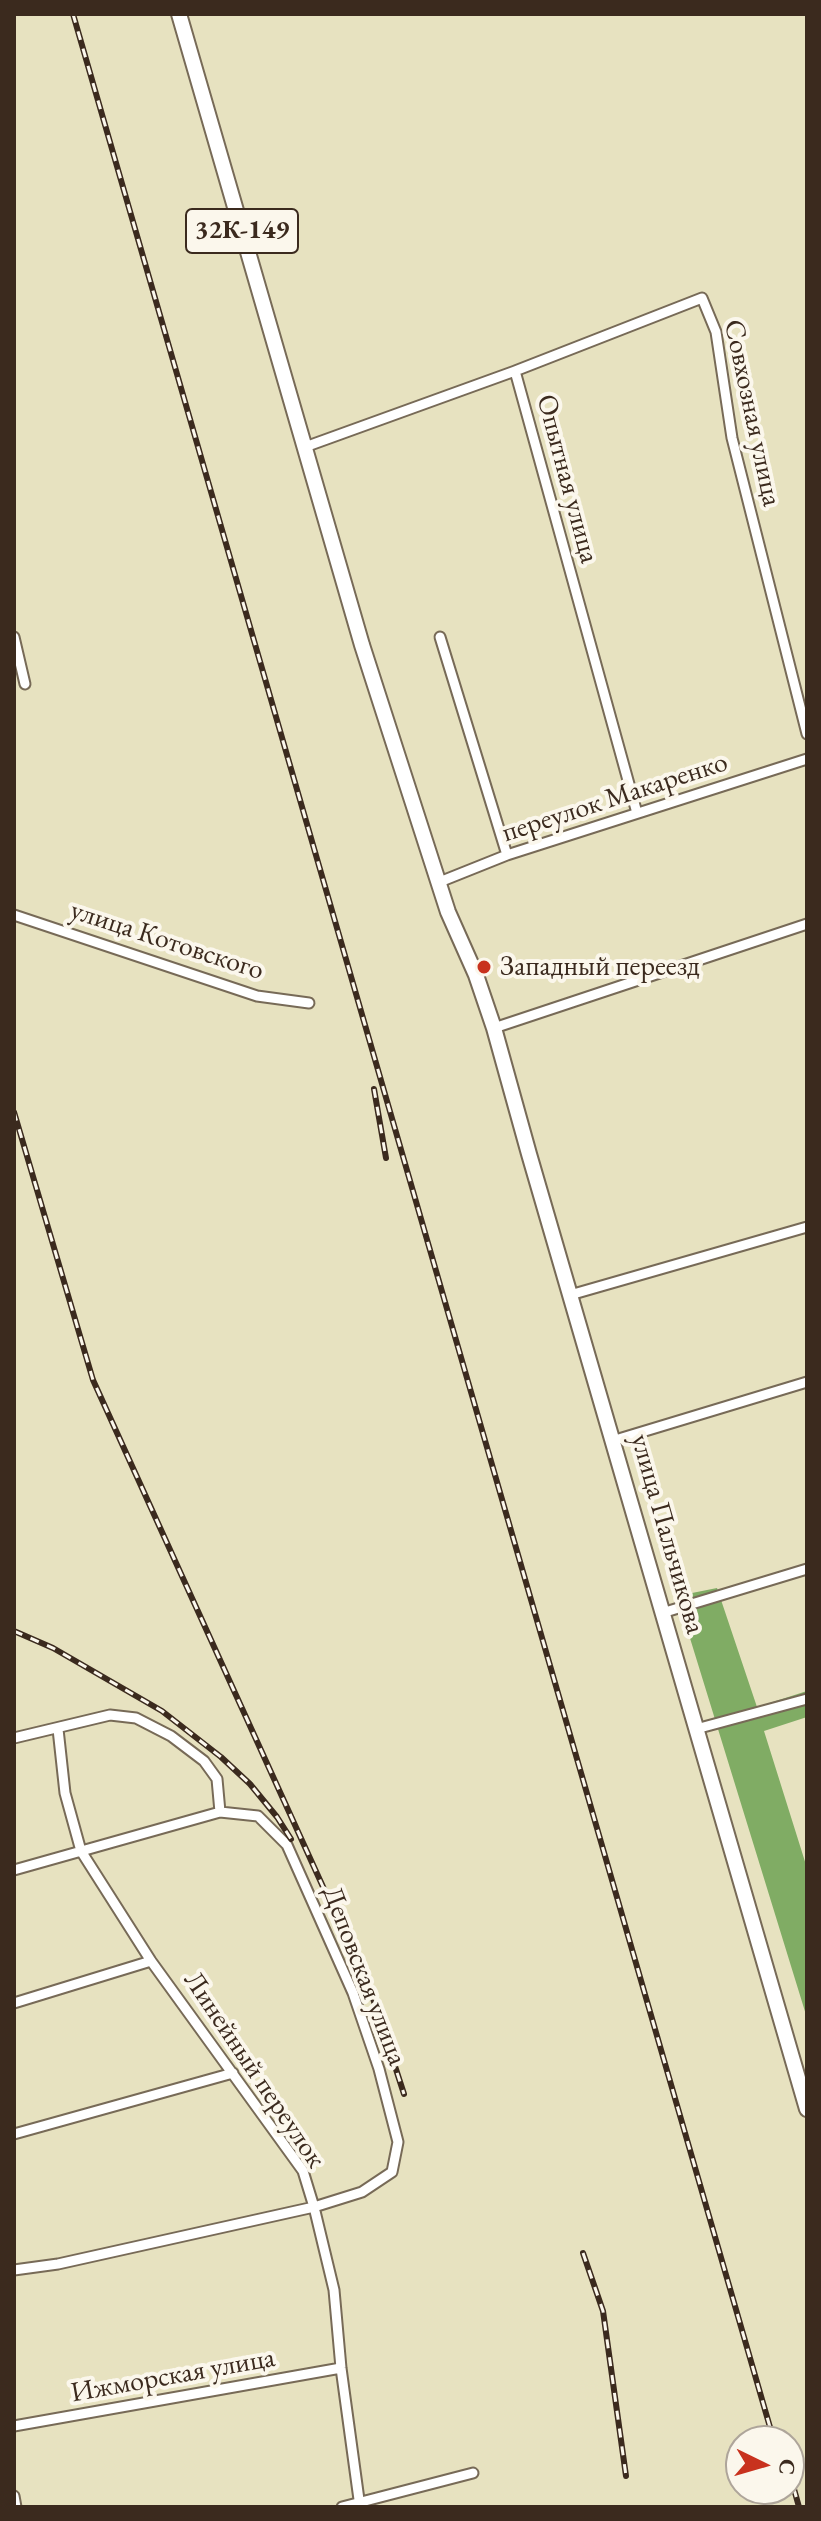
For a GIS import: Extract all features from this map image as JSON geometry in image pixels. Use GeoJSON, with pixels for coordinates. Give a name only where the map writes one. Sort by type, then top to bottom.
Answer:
{"type":"FeatureCollection","features":[{"type":"Feature","properties":{"kind":"main road","name":"32К-149"},"geometry":{"type":"LineString","coordinates":[[179,14],[305,447]]}},
{"type":"Feature","properties":{"kind":"main road","name":"улица Пальчикова"},"geometry":{"type":"LineString","coordinates":[[305,447],[362,645],[437,883],[476,975],[494,1028],[696,1729],[802,2076],[807,2109]]}},
{"type":"Feature","properties":{"kind":"street","name":"Совхозная улица"},"geometry":{"type":"LineString","coordinates":[[515,371],[702,298],[716,332],[732,438],[807,734]]}},
{"type":"Feature","properties":{"kind":"street","name":"Опытная улица"},"geometry":{"type":"LineString","coordinates":[[305,447],[515,371],[637,813]]}},
{"type":"Feature","properties":{"kind":"street"},"geometry":{"type":"LineString","coordinates":[[14,637],[25,684]]}},
{"type":"Feature","properties":{"kind":"street"},"geometry":{"type":"LineString","coordinates":[[440,637],[507,855]]}},
{"type":"Feature","properties":{"kind":"street","name":"переулок Макаренко"},"geometry":{"type":"LineString","coordinates":[[437,883],[507,855],[807,759]]}},
{"type":"Feature","properties":{"kind":"street","name":"улица Котовского"},"geometry":{"type":"LineString","coordinates":[[14,915],[257,996],[309,1003]]}},
{"type":"Feature","properties":{"kind":"street"},"geometry":{"type":"LineString","coordinates":[[494,1028],[807,924]]}},
{"type":"Feature","properties":{"kind":"street"},"geometry":{"type":"LineString","coordinates":[[570,1295],[807,1227]]}},
{"type":"Feature","properties":{"kind":"street"},"geometry":{"type":"LineString","coordinates":[[612,1441],[807,1382]]}},
{"type":"Feature","properties":{"kind":"street"},"geometry":{"type":"LineString","coordinates":[[662,1613],[807,1569]]}},
{"type":"Feature","properties":{"kind":"street"},"geometry":{"type":"LineString","coordinates":[[696,1729],[807,1699]]}},
{"type":"Feature","properties":{"kind":"street"},"geometry":{"type":"LineString","coordinates":[[14,1738],[110,1715],[136,1718],[171,1736],[204,1761],[217,1779],[220,1812],[14,1870]]}},
{"type":"Feature","properties":{"kind":"street","name":"Линейный переулок"},"geometry":{"type":"LineString","coordinates":[[58,1729],[65,1793],[81,1851],[151,1961],[303,2171],[334,2290],[341,2368],[360,2505]]}},
{"type":"Feature","properties":{"kind":"street","name":"Деповская улица"},"geometry":{"type":"LineString","coordinates":[[220,1812],[258,1816],[287,1845],[353,1993],[379,2069],[398,2142],[392,2172],[362,2192],[314,2207]]}},
{"type":"Feature","properties":{"kind":"street"},"geometry":{"type":"LineString","coordinates":[[14,2003],[151,1961]]}},
{"type":"Feature","properties":{"kind":"street"},"geometry":{"type":"LineString","coordinates":[[14,2134],[233,2073]]}},
{"type":"Feature","properties":{"kind":"street"},"geometry":{"type":"LineString","coordinates":[[14,2270],[58,2264],[314,2207]]}},
{"type":"Feature","properties":{"kind":"street","name":"Ижморская улица"},"geometry":{"type":"LineString","coordinates":[[14,2426],[341,2368]]}},
{"type":"Feature","properties":{"kind":"street"},"geometry":{"type":"LineString","coordinates":[[342,2507],[360,2505],[473,2473]]}},
{"type":"Feature","properties":{"kind":"street"},"geometry":{"type":"LineString","coordinates":[[14,2496],[16,2507]]}},
{"type":"Feature","properties":{"kind":"green space"},"geometry":{"type":"Polygon","coordinates":[[[717,1588],[757,1707],[807,1691],[807,1717],[764,1731],[807,1868],[807,2018],[677,1596],[717,1588]]]}},
{"type":"Feature","properties":{"kind":"railway"},"geometry":{"type":"LineString","coordinates":[[73,14],[769,2425]]}},
{"type":"Feature","properties":{"kind":"railway"},"geometry":{"type":"LineString","coordinates":[[374,1089],[386,1158]]}},
{"type":"Feature","properties":{"kind":"railway"},"geometry":{"type":"LineString","coordinates":[[14,1112],[93,1380],[329,1900]]}},
{"type":"Feature","properties":{"kind":"railway"},"geometry":{"type":"LineString","coordinates":[[14,1631],[53,1648],[162,1711],[250,1784],[291,1839]]}},
{"type":"Feature","properties":{"kind":"railway"},"geometry":{"type":"LineString","coordinates":[[323,1890],[345,1929],[367,1980],[404,2094]]}},
{"type":"Feature","properties":{"kind":"railway"},"geometry":{"type":"LineString","coordinates":[[583,2253],[603,2311],[626,2476]]}},
{"type":"Feature","properties":{"kind":"place","name":"Западный переезд"},"geometry":{"type":"Point","coordinates":[484,967]}}]}
